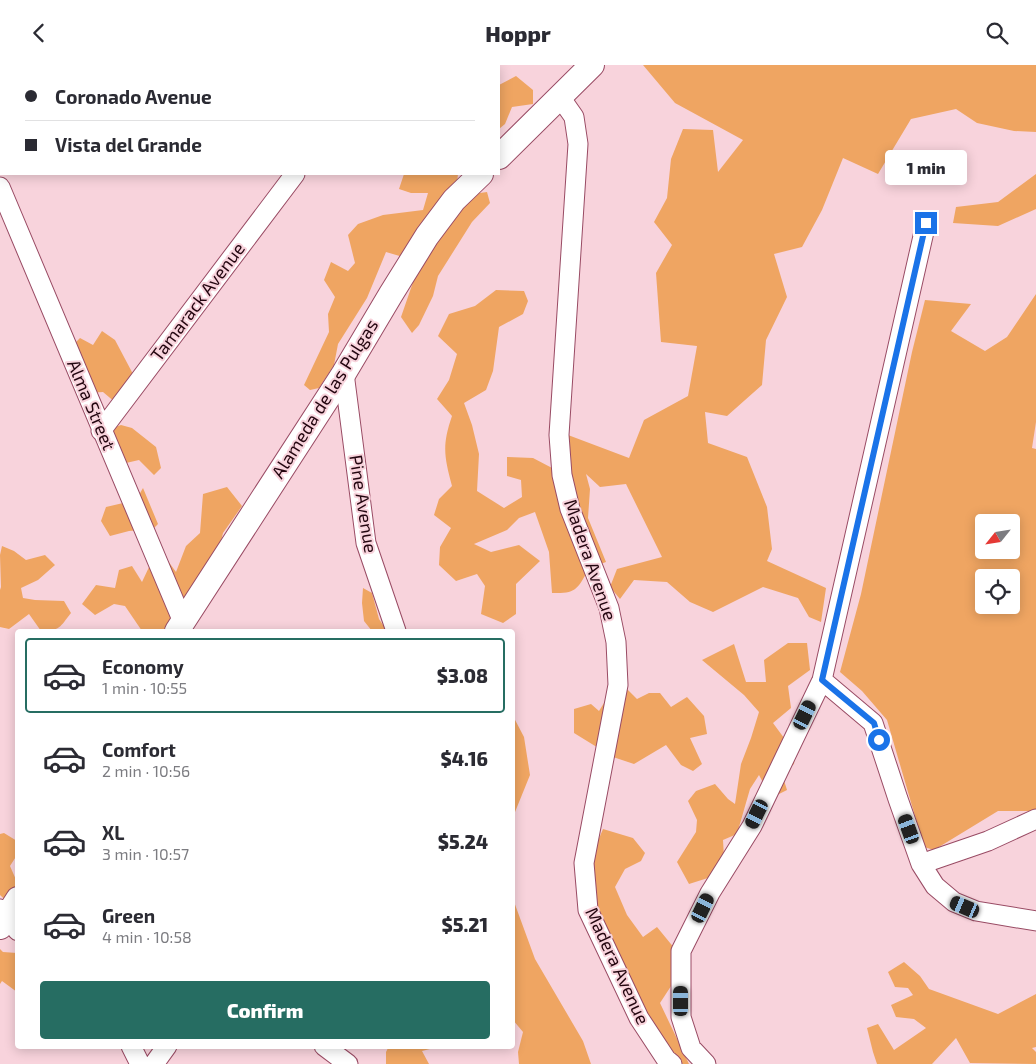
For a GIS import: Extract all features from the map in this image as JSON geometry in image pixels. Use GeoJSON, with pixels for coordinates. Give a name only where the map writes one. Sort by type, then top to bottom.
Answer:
{"type":"FeatureCollection","features":[{"type":"Feature","properties":{"kind":"main road"},"geometry":{"type":"LineString","coordinates":[[500,156],[592,65]]}},
{"type":"Feature","properties":{"kind":"main road","name":"Alameda de las Pulgas"},"geometry":{"type":"LineString","coordinates":[[180,627],[344,373],[390,294],[427,236],[454,200],[480,175]]}},
{"type":"Feature","properties":{"kind":"street","name":"Madera Avenue"},"geometry":{"type":"LineString","coordinates":[[560,97],[574,117],[578,144],[559,435],[562,475],[570,509],[609,608],[616,642],[618,685],[584,863],[588,910],[639,1018],[666,1059],[672,1064]]}},
{"type":"Feature","properties":{"kind":"street","name":"Tamarack Avenue"},"geometry":{"type":"LineString","coordinates":[[102,431],[294,175]]}},
{"type":"Feature","properties":{"kind":"street","name":"Alma Street"},"geometry":{"type":"LineString","coordinates":[[0,187],[102,431],[180,627]]}},
{"type":"Feature","properties":{"kind":"street"},"geometry":{"type":"LineString","coordinates":[[706,1064],[691,1048],[681,1017],[681,951],[710,893],[752,826],[822,680],[926,223]]}},
{"type":"Feature","properties":{"kind":"street","name":"Pine Avenue"},"geometry":{"type":"LineString","coordinates":[[344,373],[366,543],[395,629]]}},
{"type":"Feature","properties":{"kind":"street"},"geometry":{"type":"LineString","coordinates":[[822,680],[874,723],[921,864],[935,887],[954,902],[976,911],[1036,921]]}},
{"type":"Feature","properties":{"kind":"street"},"geometry":{"type":"LineString","coordinates":[[921,864],[988,841],[1036,819]]}},
{"type":"Feature","properties":{"kind":"street"},"geometry":{"type":"LineString","coordinates":[[132,1049],[140,1064]]}},
{"type":"Feature","properties":{"kind":"street"},"geometry":{"type":"LineString","coordinates":[[154,1064],[165,1049]]}},
{"type":"Feature","properties":{"kind":"street"},"geometry":{"type":"LineString","coordinates":[[328,1049],[348,1064]]}},
{"type":"Feature","properties":{"kind":"shaded area"},"geometry":{"type":"Polygon","coordinates":[[[643,65],[1036,65],[1036,132],[1014,131],[977,123],[956,109],[911,119],[878,174],[843,158],[822,210],[802,247],[774,254],[787,297],[766,340],[762,385],[727,416],[705,412],[708,443],[747,457],[767,507],[772,549],[767,561],[826,588],[821,622],[809,617],[798,598],[763,587],[713,612],[690,602],[667,582],[634,580],[620,599],[610,587],[617,569],[662,557],[626,484],[600,487],[586,474],[590,489],[588,518],[606,562],[589,568],[575,589],[552,593],[549,552],[535,512],[519,518],[507,530],[474,544],[491,552],[519,545],[540,561],[516,584],[516,614],[503,623],[481,614],[485,586],[477,574],[456,581],[439,565],[440,547],[451,528],[434,515],[439,499],[452,486],[447,466],[445,443],[452,416],[437,399],[449,380],[457,354],[438,336],[449,314],[475,306],[496,290],[524,291],[528,301],[523,314],[499,327],[493,371],[486,390],[464,403],[479,454],[477,491],[504,508],[522,497],[521,480],[507,476],[507,457],[533,458],[554,469],[568,435],[629,458],[644,420],[688,396],[697,346],[661,342],[656,273],[672,245],[654,222],[667,198],[671,159],[683,129],[713,130],[718,172],[743,140],[675,103],[643,65]]]}},
{"type":"Feature","properties":{"kind":"shaded area"},"geometry":{"type":"Polygon","coordinates":[[[516,76],[533,90],[533,104],[512,107],[505,124],[500,128],[500,84],[516,76]]]}},
{"type":"Feature","properties":{"kind":"shaded area"},"geometry":{"type":"Polygon","coordinates":[[[1036,174],[1036,209],[998,226],[953,223],[956,207],[998,202],[1036,174]]]}},
{"type":"Feature","properties":{"kind":"shaded area"},"geometry":{"type":"Polygon","coordinates":[[[404,175],[458,175],[457,183],[473,194],[487,192],[490,203],[472,222],[438,276],[433,296],[419,325],[412,333],[401,317],[420,262],[386,252],[367,298],[338,344],[334,365],[319,388],[310,390],[304,385],[329,332],[328,314],[335,297],[324,280],[331,262],[348,271],[355,263],[348,235],[358,224],[383,215],[423,210],[428,193],[411,193],[399,189],[404,175]]]}},
{"type":"Feature","properties":{"kind":"shaded area"},"geometry":{"type":"Polygon","coordinates":[[[1036,294],[1036,422],[1032,448],[1036,449],[1036,811],[998,811],[934,850],[924,847],[887,720],[862,691],[840,672],[861,594],[912,352],[925,300],[971,304],[951,331],[985,351],[1007,337],[1036,294]]]}},
{"type":"Feature","properties":{"kind":"shaded area"},"geometry":{"type":"Polygon","coordinates":[[[102,331],[115,340],[133,374],[116,403],[103,392],[89,393],[75,343],[80,338],[93,345],[102,331]]]}},
{"type":"Feature","properties":{"kind":"shaded area"},"geometry":{"type":"Polygon","coordinates":[[[121,425],[132,428],[156,447],[161,468],[154,475],[139,460],[126,463],[110,458],[112,428],[121,425]]]}},
{"type":"Feature","properties":{"kind":"shaded area"},"geometry":{"type":"Polygon","coordinates":[[[227,487],[242,506],[223,533],[219,550],[186,598],[167,607],[173,629],[141,629],[125,606],[114,604],[95,615],[82,604],[96,585],[115,588],[119,570],[132,566],[142,582],[150,565],[168,561],[176,572],[186,546],[200,533],[203,494],[227,487]]]}},
{"type":"Feature","properties":{"kind":"shaded area"},"geometry":{"type":"Polygon","coordinates":[[[143,488],[158,524],[153,529],[129,531],[110,536],[101,521],[106,507],[136,500],[143,488]]]}},
{"type":"Feature","properties":{"kind":"shaded area"},"geometry":{"type":"Polygon","coordinates":[[[2,546],[14,551],[26,560],[45,555],[55,565],[38,580],[21,588],[23,598],[64,601],[71,613],[59,627],[56,629],[40,629],[29,614],[9,629],[0,627],[0,555],[2,546]]]}},
{"type":"Feature","properties":{"kind":"shaded area"},"geometry":{"type":"Polygon","coordinates":[[[363,588],[372,593],[379,619],[386,629],[370,629],[364,621],[363,588]]]}},
{"type":"Feature","properties":{"kind":"shaded area"},"geometry":{"type":"Polygon","coordinates":[[[788,643],[807,643],[810,670],[788,686],[791,708],[773,723],[784,738],[796,747],[794,764],[782,774],[787,790],[771,798],[759,775],[750,789],[737,834],[723,840],[724,857],[711,877],[689,884],[677,862],[696,832],[697,820],[688,801],[696,791],[715,784],[735,804],[741,764],[759,712],[744,695],[702,660],[734,644],[746,682],[766,682],[764,660],[788,643]]]}},
{"type":"Feature","properties":{"kind":"shaded area"},"geometry":{"type":"Polygon","coordinates":[[[624,686],[637,699],[649,693],[660,693],[671,707],[687,697],[704,716],[707,734],[690,738],[702,764],[693,771],[681,765],[666,745],[634,764],[613,757],[574,733],[574,709],[591,704],[599,711],[609,695],[624,686]]]}},
{"type":"Feature","properties":{"kind":"shaded area"},"geometry":{"type":"Polygon","coordinates":[[[515,720],[524,737],[530,775],[515,812],[515,720]]]}},
{"type":"Feature","properties":{"kind":"shaded area"},"geometry":{"type":"Polygon","coordinates":[[[603,829],[633,838],[645,853],[641,861],[625,869],[615,887],[627,915],[643,937],[657,927],[675,949],[675,980],[660,1003],[689,1064],[683,1064],[672,1057],[638,1000],[594,911],[592,855],[603,829]]]}},
{"type":"Feature","properties":{"kind":"shaded area"},"geometry":{"type":"Polygon","coordinates":[[[4,833],[15,840],[15,858],[10,866],[15,877],[15,909],[0,895],[0,834],[4,833]]]}},
{"type":"Feature","properties":{"kind":"shaded area"},"geometry":{"type":"Polygon","coordinates":[[[515,904],[535,959],[583,1041],[591,1064],[519,1064],[518,1052],[523,1032],[515,1022],[515,904]]]}},
{"type":"Feature","properties":{"kind":"shaded area"},"geometry":{"type":"Polygon","coordinates":[[[0,949],[3,952],[15,953],[15,991],[2,981],[0,984],[0,949]]]}},
{"type":"Feature","properties":{"kind":"shaded area"},"geometry":{"type":"Polygon","coordinates":[[[904,962],[920,976],[929,989],[998,1014],[1036,994],[1036,1047],[1032,1048],[1036,1052],[1036,1064],[970,1063],[956,1038],[932,1064],[877,1064],[867,1028],[878,1024],[894,1050],[926,1028],[914,1019],[896,1017],[891,1005],[913,995],[908,988],[895,987],[888,972],[904,962]]]}},
{"type":"Feature","properties":{"kind":"shaded area"},"geometry":{"type":"Polygon","coordinates":[[[388,1049],[430,1049],[422,1051],[429,1064],[386,1064],[388,1049]]]}},
{"type":"Feature","properties":{"kind":"route"},"geometry":{"type":"LineString","coordinates":[[879,740],[874,723],[822,680],[926,223]]}}]}
